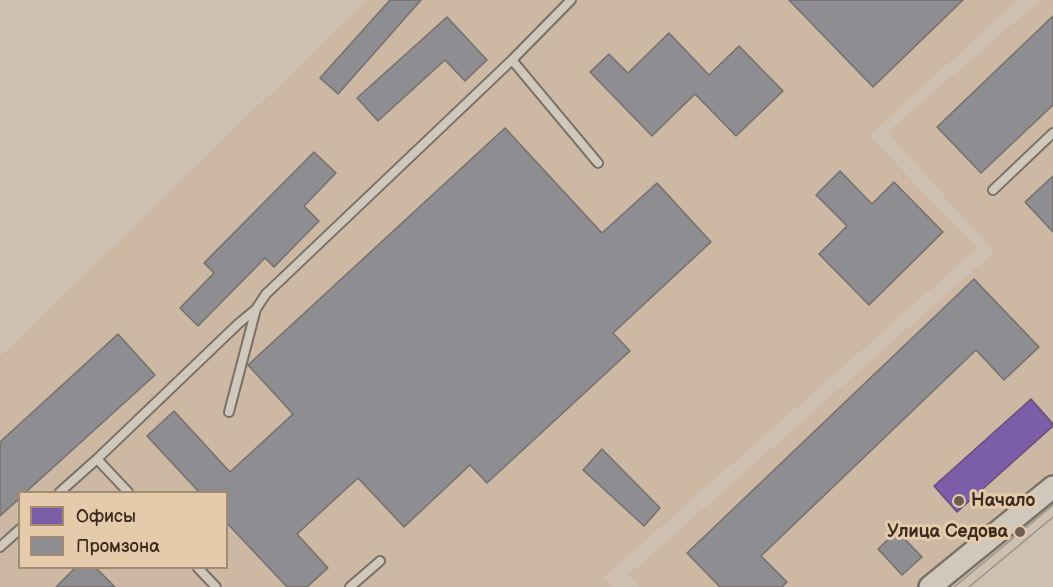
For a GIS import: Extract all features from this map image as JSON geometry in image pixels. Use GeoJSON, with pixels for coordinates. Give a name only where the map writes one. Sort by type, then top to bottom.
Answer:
{"type":"FeatureCollection","features":[{"type":"Feature","properties":{"kind":"main road"},"geometry":{"type":"LineString","coordinates":[[930,587],[1053,487]]}},
{"type":"Feature","properties":{"kind":"lane"},"geometry":{"type":"LineString","coordinates":[[61,491],[256,309],[266,294],[512,60],[571,0]]}},
{"type":"Feature","properties":{"kind":"lane"},"geometry":{"type":"LineString","coordinates":[[512,60],[598,163]]}},
{"type":"Feature","properties":{"kind":"lane"},"geometry":{"type":"LineString","coordinates":[[993,190],[1053,133]]}},
{"type":"Feature","properties":{"kind":"lane"},"geometry":{"type":"LineString","coordinates":[[229,412],[256,309]]}},
{"type":"Feature","properties":{"kind":"lane"},"geometry":{"type":"LineString","coordinates":[[97,459],[127,491]]}},
{"type":"Feature","properties":{"kind":"lane"},"geometry":{"type":"LineString","coordinates":[[0,547],[18,531]]}},
{"type":"Feature","properties":{"kind":"lane"},"geometry":{"type":"LineString","coordinates":[[350,587],[380,561]]}},
{"type":"Feature","properties":{"kind":"lane"},"geometry":{"type":"LineString","coordinates":[[200,569],[216,587]]}},
{"type":"Feature","properties":{"kind":"shaded area"},"geometry":{"type":"Polygon","coordinates":[[[367,0],[1018,0],[869,136],[978,248],[604,577],[612,587],[0,587],[0,356],[367,0]]]}},
{"type":"Feature","properties":{"kind":"shaded area"},"geometry":{"type":"Polygon","coordinates":[[[1040,0],[1053,0],[1053,485],[933,587],[639,587],[628,575],[994,252],[887,132],[1040,0]]]}},
{"type":"Feature","properties":{"kind":"building: Офисы"},"geometry":{"type":"Polygon","coordinates":[[[1031,399],[1053,426],[957,512],[934,486],[1031,399]]]}},
{"type":"Feature","properties":{"kind":"building: Промзона"},"geometry":{"type":"Polygon","coordinates":[[[390,0],[421,0],[338,94],[320,78],[390,0]]]}},
{"type":"Feature","properties":{"kind":"building: Промзона"},"geometry":{"type":"Polygon","coordinates":[[[789,0],[963,0],[873,87],[789,0]]]}},
{"type":"Feature","properties":{"kind":"building: Промзона"},"geometry":{"type":"Polygon","coordinates":[[[1053,16],[1053,105],[981,173],[937,127],[1053,16]]]}},
{"type":"Feature","properties":{"kind":"building: Промзона"},"geometry":{"type":"Polygon","coordinates":[[[447,17],[487,60],[465,81],[445,60],[378,121],[357,98],[447,17]]]}},
{"type":"Feature","properties":{"kind":"building: Промзона"},"geometry":{"type":"Polygon","coordinates":[[[669,33],[709,75],[739,46],[783,91],[736,136],[695,94],[652,136],[590,72],[609,54],[628,73],[669,33]]]}},
{"type":"Feature","properties":{"kind":"building: Промзона"},"geometry":{"type":"Polygon","coordinates":[[[505,128],[602,233],[657,183],[711,242],[613,333],[630,351],[487,483],[470,465],[404,527],[358,478],[297,534],[328,568],[307,587],[287,587],[228,524],[228,491],[198,491],[147,436],[174,411],[230,472],[293,414],[248,365],[505,128]]]}},
{"type":"Feature","properties":{"kind":"building: Промзона"},"geometry":{"type":"Polygon","coordinates":[[[314,152],[336,173],[304,206],[319,221],[274,267],[265,258],[198,326],[180,308],[214,273],[204,263],[314,152]]]}},
{"type":"Feature","properties":{"kind":"building: Промзона"},"geometry":{"type":"Polygon","coordinates":[[[840,171],[872,204],[894,182],[943,232],[869,305],[819,254],[847,226],[816,195],[840,171]]]}},
{"type":"Feature","properties":{"kind":"building: Промзона"},"geometry":{"type":"Polygon","coordinates":[[[1053,176],[1053,232],[1025,202],[1053,176]]]}},
{"type":"Feature","properties":{"kind":"building: Промзона"},"geometry":{"type":"Polygon","coordinates":[[[974,279],[1039,347],[1004,380],[976,350],[761,556],[787,582],[782,587],[720,587],[687,553],[974,279]]]}},
{"type":"Feature","properties":{"kind":"building: Промзона"},"geometry":{"type":"Polygon","coordinates":[[[118,334],[155,375],[27,491],[18,491],[18,500],[0,516],[0,442],[118,334]]]}},
{"type":"Feature","properties":{"kind":"building: Промзона"},"geometry":{"type":"Polygon","coordinates":[[[602,449],[660,508],[644,526],[583,470],[602,449]]]}},
{"type":"Feature","properties":{"kind":"building: Промзона"},"geometry":{"type":"Polygon","coordinates":[[[897,531],[922,557],[902,575],[878,549],[897,531]]]}},
{"type":"Feature","properties":{"kind":"building: Промзона"},"geometry":{"type":"Polygon","coordinates":[[[74,569],[97,569],[115,587],[56,587],[74,569]]]}},
{"type":"Feature","properties":{"kind":"tram line"},"geometry":{"type":"LineString","coordinates":[[954,587],[1053,505]]}},
{"type":"Feature","properties":{"kind":"tram line"},"geometry":{"type":"LineString","coordinates":[[969,587],[1053,517]]}},
{"type":"Feature","properties":{"kind":"place","name":"Начало"},"geometry":{"type":"Point","coordinates":[959,501]}},
{"type":"Feature","properties":{"kind":"place","name":"Улица Седова"},"geometry":{"type":"Point","coordinates":[1020,532]}}]}
